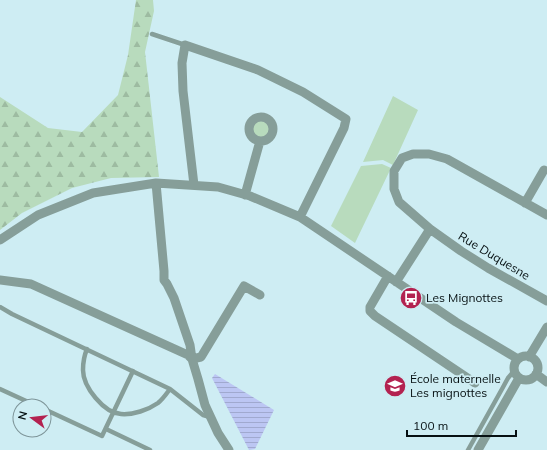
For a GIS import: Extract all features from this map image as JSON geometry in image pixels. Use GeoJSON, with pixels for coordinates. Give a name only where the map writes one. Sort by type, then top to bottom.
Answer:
{"type":"FeatureCollection","features":[{"type":"Feature","properties":{"kind":"street"},"geometry":{"type":"LineString","coordinates":[[194,185],[183,91],[182,63],[186,45],[258,70],[303,92],[346,119],[344,128],[300,217]]}},
{"type":"Feature","properties":{"kind":"street"},"geometry":{"type":"LineString","coordinates":[[245,195],[260,141]]}},
{"type":"Feature","properties":{"kind":"street","name":"Rue Duquesne"},"geometry":{"type":"LineString","coordinates":[[547,215],[447,159],[429,154],[413,154],[402,158],[394,171],[394,189],[399,202],[430,229],[488,268],[547,301]]}},
{"type":"Feature","properties":{"kind":"street"},"geometry":{"type":"LineString","coordinates":[[525,202],[544,170]]}},
{"type":"Feature","properties":{"kind":"street"},"geometry":{"type":"LineString","coordinates":[[156,183],[164,280],[174,298],[190,346],[192,359],[205,405],[218,433],[229,450]]}},
{"type":"Feature","properties":{"kind":"street"},"geometry":{"type":"LineString","coordinates":[[0,240],[38,214],[93,193],[156,183],[218,187],[250,196],[300,217],[456,322],[518,359]]}},
{"type":"Feature","properties":{"kind":"street"},"geometry":{"type":"LineString","coordinates":[[430,229],[370,307],[370,311],[375,316],[475,384]]}},
{"type":"Feature","properties":{"kind":"street"},"geometry":{"type":"LineString","coordinates":[[0,280],[31,284],[188,355],[192,359]]}},
{"type":"Feature","properties":{"kind":"street"},"geometry":{"type":"LineString","coordinates":[[192,359],[201,357],[244,286],[260,295]]}},
{"type":"Feature","properties":{"kind":"street"},"geometry":{"type":"LineString","coordinates":[[530,357],[547,327]]}},
{"type":"Feature","properties":{"kind":"street"},"geometry":{"type":"LineString","coordinates":[[478,450],[517,375],[515,364],[518,359],[522,357],[530,357],[534,359],[538,370],[533,378],[526,380],[517,375]]}},
{"type":"Feature","properties":{"kind":"street"},"geometry":{"type":"LineString","coordinates":[[536,374],[547,382]]}},
{"type":"Feature","properties":{"kind":"lane"},"geometry":{"type":"LineString","coordinates":[[152,34],[186,45]]}},
{"type":"Feature","properties":{"kind":"lane"},"geometry":{"type":"LineString","coordinates":[[0,309],[170,389],[203,415],[211,418]]}},
{"type":"Feature","properties":{"kind":"lane"},"geometry":{"type":"LineString","coordinates":[[87,350],[84,357],[83,372],[86,383],[93,395],[106,408],[114,412],[119,414],[130,414],[145,410],[160,402],[170,389]]}},
{"type":"Feature","properties":{"kind":"lane"},"geometry":{"type":"LineString","coordinates":[[52,413],[102,436],[133,371]]}},
{"type":"Feature","properties":{"kind":"lane"},"geometry":{"type":"LineString","coordinates":[[468,450],[508,378],[517,375]]}},
{"type":"Feature","properties":{"kind":"lane"},"geometry":{"type":"LineString","coordinates":[[0,389],[20,398]]}},
{"type":"Feature","properties":{"kind":"lane"},"geometry":{"type":"LineString","coordinates":[[482,426],[487,435]]}},
{"type":"Feature","properties":{"kind":"lane"},"geometry":{"type":"LineString","coordinates":[[106,428],[150,450]]}},
{"type":"Feature","properties":{"kind":"green space"},"geometry":{"type":"Polygon","coordinates":[[[136,0],[153,0],[154,11],[145,52],[159,177],[111,178],[72,188],[22,213],[0,230],[0,97],[48,128],[82,132],[118,95],[128,55],[136,0]]]}},
{"type":"Feature","properties":{"kind":"green space"},"geometry":{"type":"Polygon","coordinates":[[[393,96],[418,110],[393,165],[383,160],[363,162],[393,96]]]}},
{"type":"Feature","properties":{"kind":"green space"},"geometry":{"type":"Polygon","coordinates":[[[261,120],[267,123],[270,129],[267,135],[261,138],[255,135],[252,129],[255,123],[261,120]]]}},
{"type":"Feature","properties":{"kind":"green space"},"geometry":{"type":"Polygon","coordinates":[[[382,164],[391,168],[355,243],[331,226],[361,166],[382,164]]]}},
{"type":"Feature","properties":{"kind":"water"},"geometry":{"type":"Polygon","coordinates":[[[215,374],[274,410],[255,449],[249,450],[212,378],[215,374]]]}},
{"type":"Feature","properties":{"kind":"place","name":"Les Mignottes"},"geometry":{"type":"Point","coordinates":[411,298]}},
{"type":"Feature","properties":{"kind":"place","name":"École maternelle Les mignottes"},"geometry":{"type":"Point","coordinates":[395,386]}}]}
